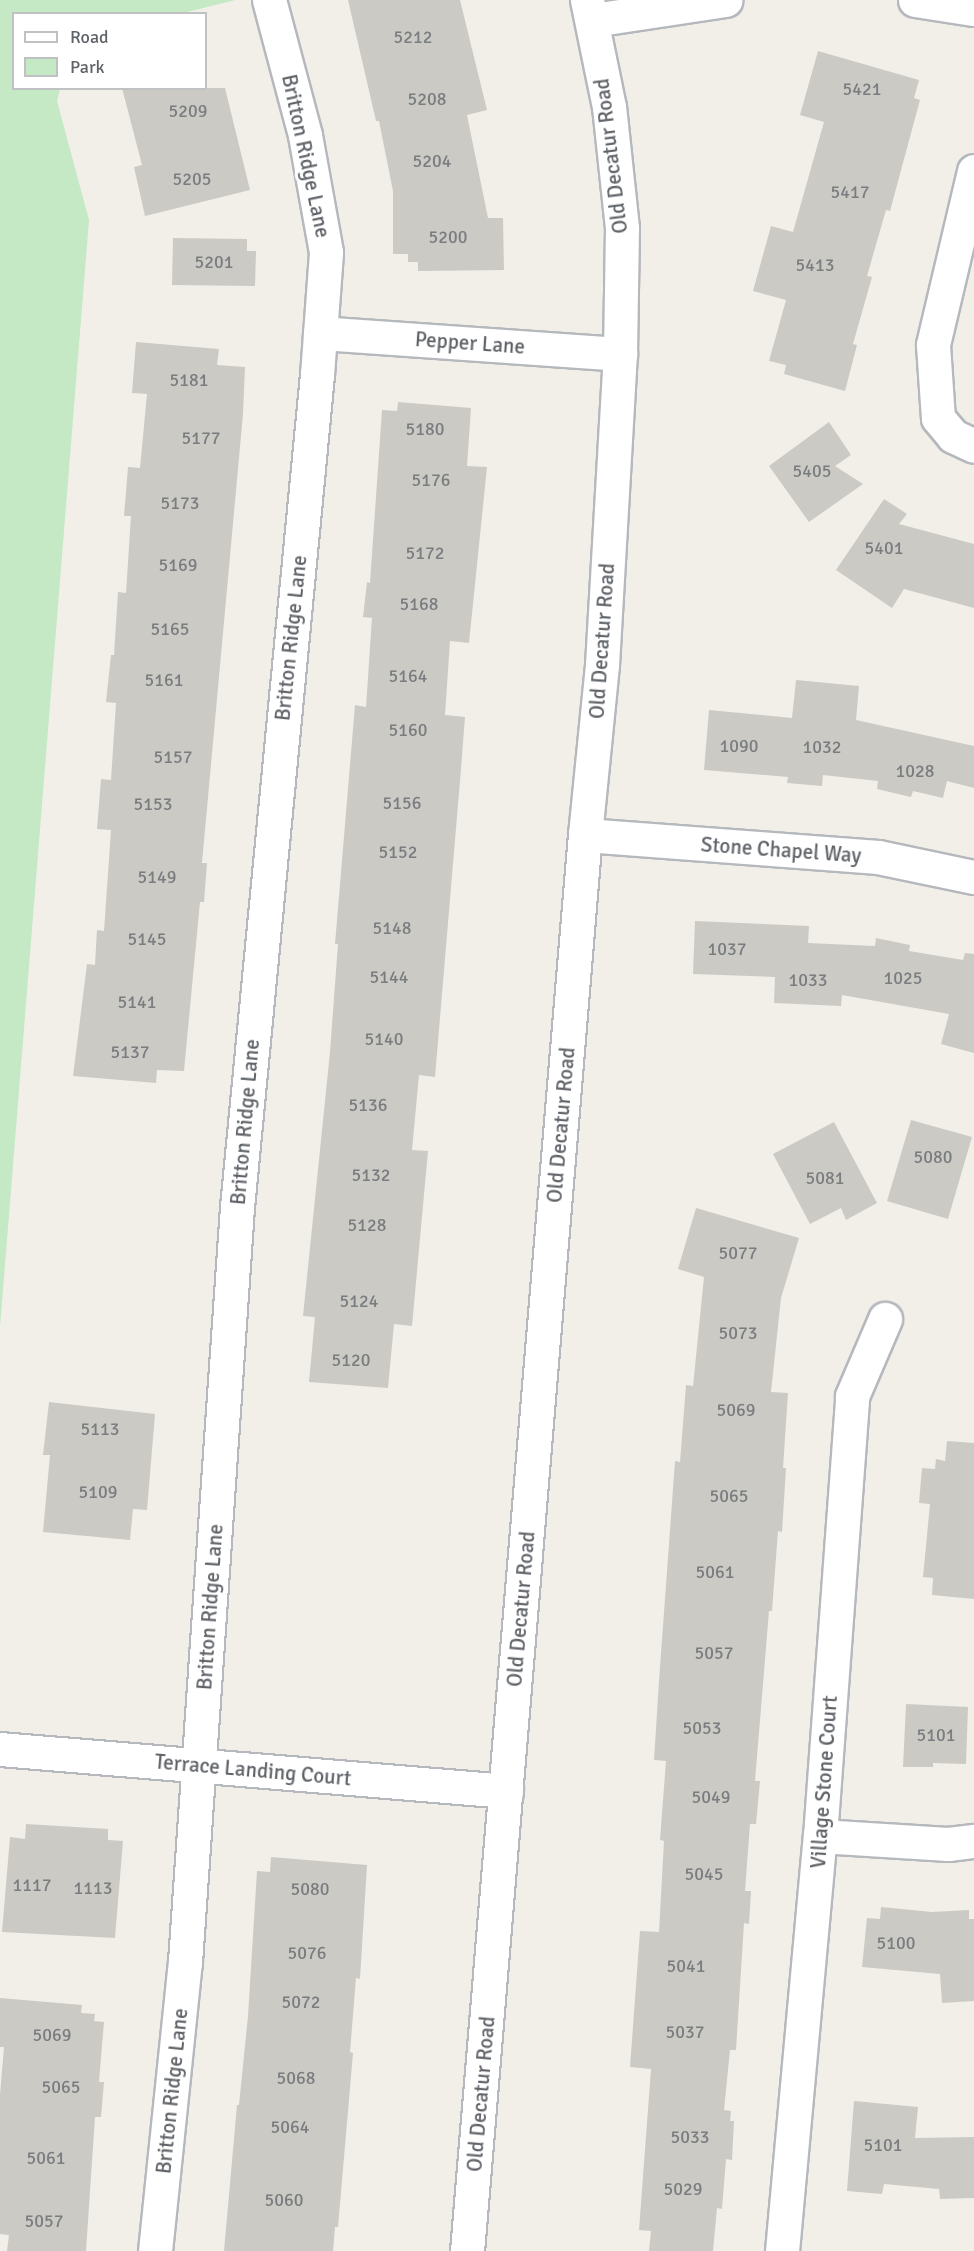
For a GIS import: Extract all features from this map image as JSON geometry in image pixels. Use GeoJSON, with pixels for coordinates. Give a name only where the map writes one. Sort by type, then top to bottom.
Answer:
{"type":"FeatureCollection","features":[{"type":"Feature","properties":{"kind":"street","name":"Britton Ridge Lane"},"geometry":{"type":"LineString","coordinates":[[155,2251],[185,1962],[237,1207],[326,252],[305,135],[269,0]]}},
{"type":"Feature","properties":{"kind":"street"},"geometry":{"type":"LineString","coordinates":[[590,10],[725,0]]}},
{"type":"Feature","properties":{"kind":"street"},"geometry":{"type":"LineString","coordinates":[[915,0],[974,9]]}},
{"type":"Feature","properties":{"kind":"street","name":"Old Decatur Road"},"geometry":{"type":"LineString","coordinates":[[467,2251],[585,835],[602,665],[620,354],[622,228],[609,107],[590,10]]}},
{"type":"Feature","properties":{"kind":"street"},"geometry":{"type":"LineString","coordinates":[[974,171],[933,345],[938,418],[953,436],[974,446]]}},
{"type":"Feature","properties":{"kind":"street","name":"Pepper Lane"},"geometry":{"type":"LineString","coordinates":[[320,333],[620,354]]}},
{"type":"Feature","properties":{"kind":"street","name":"Stone Chapel Way"},"geometry":{"type":"LineString","coordinates":[[585,835],[878,857],[974,877]]}},
{"type":"Feature","properties":{"kind":"street","name":"Village Stone Court"},"geometry":{"type":"LineString","coordinates":[[782,2251],[820,1836],[852,1396],[885,1318]]}},
{"type":"Feature","properties":{"kind":"street","name":"Terrace Landing Court"},"geometry":{"type":"LineString","coordinates":[[0,1749],[506,1791]]}},
{"type":"Feature","properties":{"kind":"street"},"geometry":{"type":"LineString","coordinates":[[820,1836],[948,1844],[974,1841]]}},
{"type":"Feature","properties":{"kind":"green space"},"geometry":{"type":"Polygon","coordinates":[[[0,0],[235,0],[187,12],[12,12],[12,90],[60,90],[57,101],[89,220],[0,1327],[0,0]]]}},
{"type":"Feature","properties":{"kind":"building"},"geometry":{"type":"Polygon","coordinates":[[[348,0],[460,0],[487,110],[467,115],[488,218],[503,218],[504,270],[418,271],[418,262],[408,262],[408,254],[393,254],[393,191],[379,121],[376,121],[348,0]]]}},
{"type":"Feature","properties":{"kind":"building"},"geometry":{"type":"Polygon","coordinates":[[[818,51],[919,80],[914,98],[920,100],[890,211],[886,210],[867,276],[872,277],[853,344],[857,345],[845,391],[784,374],[786,365],[769,361],[786,300],[753,291],[771,226],[793,232],[824,122],[800,115],[818,51]]]}},
{"type":"Feature","properties":{"kind":"building"},"geometry":{"type":"Polygon","coordinates":[[[225,88],[250,190],[145,216],[134,167],[142,165],[123,90],[225,88]]]}},
{"type":"Feature","properties":{"kind":"building"},"geometry":{"type":"Polygon","coordinates":[[[173,238],[247,239],[247,251],[256,251],[255,286],[172,285],[173,238]]]}},
{"type":"Feature","properties":{"kind":"building"},"geometry":{"type":"Polygon","coordinates":[[[136,342],[219,349],[217,365],[245,367],[243,414],[202,863],[207,863],[204,902],[200,902],[184,1071],[157,1070],[156,1083],[73,1076],[87,964],[95,965],[97,930],[104,931],[111,830],[97,829],[101,779],[111,780],[116,703],[106,702],[111,655],[114,655],[118,592],[126,593],[131,516],[124,516],[128,467],[140,468],[147,394],[132,393],[136,342]]]}},
{"type":"Feature","properties":{"kind":"building"},"geometry":{"type":"Polygon","coordinates":[[[398,402],[471,408],[467,466],[487,467],[469,643],[450,641],[445,715],[465,717],[460,781],[435,1077],[419,1075],[412,1150],[428,1151],[412,1326],[394,1324],[388,1388],[309,1382],[315,1317],[303,1316],[330,1052],[338,944],[335,944],[355,705],[366,707],[372,618],[363,617],[367,582],[370,583],[382,410],[397,411],[398,402]]]}},
{"type":"Feature","properties":{"kind":"building"},"geometry":{"type":"Polygon","coordinates":[[[829,422],[851,455],[835,466],[863,484],[809,522],[769,466],[829,422]]]}},
{"type":"Feature","properties":{"kind":"building"},"geometry":{"type":"Polygon","coordinates":[[[884,499],[907,514],[899,524],[974,544],[974,608],[904,589],[892,608],[836,570],[884,499]]]}},
{"type":"Feature","properties":{"kind":"building"},"geometry":{"type":"Polygon","coordinates":[[[796,680],[859,686],[856,720],[974,746],[974,788],[947,781],[943,798],[913,791],[911,797],[877,789],[878,781],[823,775],[822,786],[787,783],[788,777],[704,770],[709,710],[792,718],[796,680]]]}},
{"type":"Feature","properties":{"kind":"building"},"geometry":{"type":"Polygon","coordinates":[[[695,921],[809,926],[808,943],[875,946],[876,938],[910,945],[909,951],[963,960],[965,953],[974,954],[974,1053],[941,1044],[949,1014],[842,995],[841,1006],[774,1003],[775,977],[693,974],[695,921]]]}},
{"type":"Feature","properties":{"kind":"building"},"geometry":{"type":"Polygon","coordinates":[[[911,1120],[972,1137],[948,1219],[887,1201],[911,1120]]]}},
{"type":"Feature","properties":{"kind":"building"},"geometry":{"type":"Polygon","coordinates":[[[834,1122],[877,1203],[846,1220],[841,1208],[810,1224],[773,1154],[834,1122]]]}},
{"type":"Feature","properties":{"kind":"building"},"geometry":{"type":"Polygon","coordinates":[[[696,1208],[799,1238],[781,1298],[771,1392],[788,1393],[783,1468],[786,1468],[782,1532],[778,1531],[772,1611],[769,1611],[755,1781],[760,1781],[756,1824],[750,1824],[745,1891],[751,1891],[749,1924],[744,1923],[736,2050],[730,2050],[724,2110],[731,2111],[730,2121],[734,2121],[732,2160],[726,2159],[722,2209],[717,2208],[713,2251],[649,2251],[651,2231],[639,2230],[651,2069],[630,2067],[640,1931],[659,1932],[664,1841],[660,1840],[666,1761],[654,1760],[659,1681],[675,1461],[680,1462],[686,1385],[693,1386],[704,1277],[678,1269],[696,1208]]]}},
{"type":"Feature","properties":{"kind":"building"},"geometry":{"type":"Polygon","coordinates":[[[49,1402],[155,1414],[147,1510],[133,1509],[130,1540],[43,1532],[50,1455],[43,1455],[49,1402]]]}},
{"type":"Feature","properties":{"kind":"building"},"geometry":{"type":"Polygon","coordinates":[[[947,1441],[974,1443],[974,1599],[932,1595],[933,1578],[923,1577],[930,1504],[919,1503],[922,1468],[935,1469],[936,1459],[945,1461],[947,1441]]]}},
{"type":"Feature","properties":{"kind":"building"},"geometry":{"type":"Polygon","coordinates":[[[906,1704],[968,1707],[966,1764],[933,1763],[933,1767],[903,1767],[906,1704]]]}},
{"type":"Feature","properties":{"kind":"building"},"geometry":{"type":"Polygon","coordinates":[[[26,1824],[108,1829],[108,1840],[123,1841],[115,1938],[2,1932],[10,1837],[25,1839],[26,1824]]]}},
{"type":"Feature","properties":{"kind":"building"},"geometry":{"type":"Polygon","coordinates":[[[271,1857],[367,1865],[360,1979],[356,1978],[350,2052],[353,2053],[338,2227],[335,2227],[333,2251],[224,2251],[237,2105],[239,2105],[248,2016],[257,1871],[270,1872],[271,1857]]]}},
{"type":"Feature","properties":{"kind":"building"},"geometry":{"type":"Polygon","coordinates":[[[881,1907],[932,1912],[969,1910],[969,1919],[974,1919],[974,2001],[942,2003],[940,1974],[862,1967],[867,1918],[880,1919],[881,1907]]]}},
{"type":"Feature","properties":{"kind":"building"},"geometry":{"type":"Polygon","coordinates":[[[0,1998],[82,2005],[81,2013],[95,2014],[94,2021],[104,2022],[99,2082],[104,2082],[101,2117],[95,2117],[86,2251],[7,2251],[9,2235],[0,2234],[0,2095],[4,2047],[0,2047],[0,1998]]]}},
{"type":"Feature","properties":{"kind":"building"},"geometry":{"type":"Polygon","coordinates":[[[854,2101],[918,2107],[915,2138],[974,2137],[974,2198],[940,2199],[939,2189],[884,2184],[882,2194],[847,2191],[854,2101]]]}}]}
